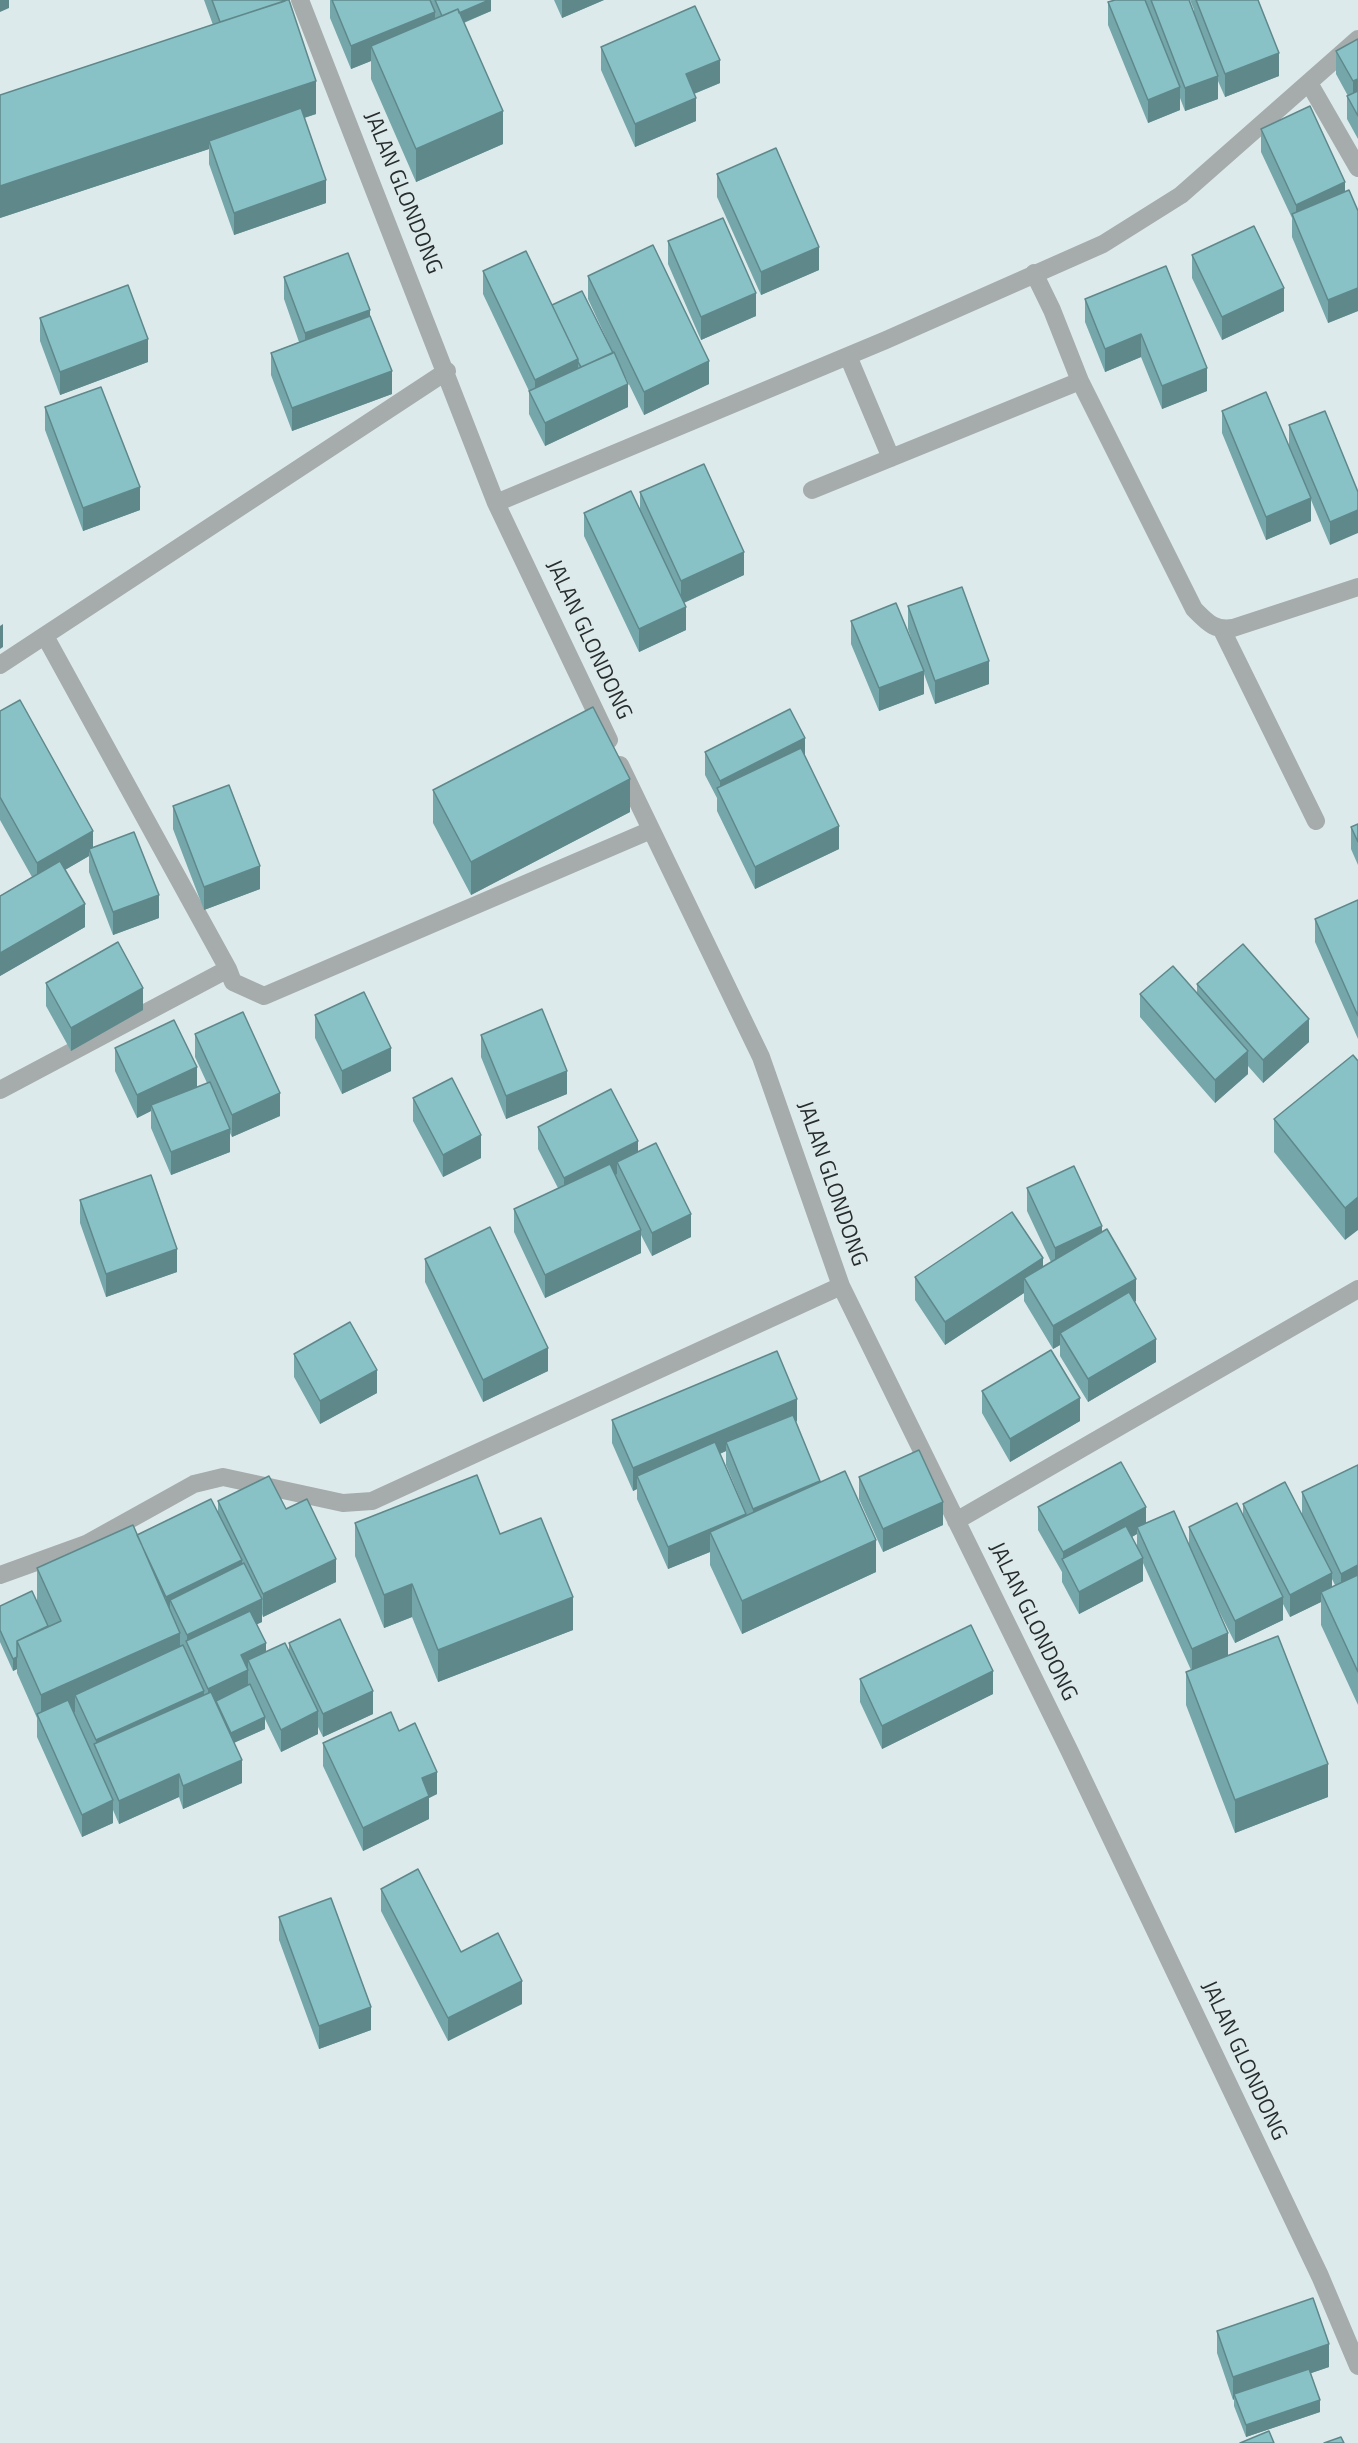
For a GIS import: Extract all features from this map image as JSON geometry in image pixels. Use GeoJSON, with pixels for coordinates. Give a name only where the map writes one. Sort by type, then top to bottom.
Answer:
{"type":"FeatureCollection","features":[{"type":"Feature","properties":{"kind":"street","name":"JALAN GLONDONG"},"geometry":{"type":"LineString","coordinates":[[300,0],[447,371],[496,503],[761,1057],[841,1286],[1070,1752],[1320,2277],[1358,2366]]}},
{"type":"Feature","properties":{"kind":"street"},"geometry":{"type":"LineString","coordinates":[[496,503],[848,356],[1103,244],[1181,195],[1358,39]]}},
{"type":"Feature","properties":{"kind":"street"},"geometry":{"type":"LineString","coordinates":[[1309,83],[1358,168]]}},
{"type":"Feature","properties":{"kind":"street"},"geometry":{"type":"LineString","coordinates":[[1034,273],[1052,310],[1080,381],[1194,609],[1211,626],[1222,630],[1358,587]]}},
{"type":"Feature","properties":{"kind":"street"},"geometry":{"type":"LineString","coordinates":[[848,356],[891,458]]}},
{"type":"Feature","properties":{"kind":"street"},"geometry":{"type":"LineString","coordinates":[[0,665],[447,371]]}},
{"type":"Feature","properties":{"kind":"street"},"geometry":{"type":"LineString","coordinates":[[812,490],[1080,381]]}},
{"type":"Feature","properties":{"kind":"street"},"geometry":{"type":"LineString","coordinates":[[1222,630],[1316,821]]}},
{"type":"Feature","properties":{"kind":"street"},"geometry":{"type":"LineString","coordinates":[[45,636],[228,969],[233,982],[264,996],[651,830]]}},
{"type":"Feature","properties":{"kind":"street"},"geometry":{"type":"LineString","coordinates":[[0,1090],[228,969]]}},
{"type":"Feature","properties":{"kind":"street"},"geometry":{"type":"LineString","coordinates":[[0,1575],[86,1544],[194,1484],[223,1478],[343,1503],[372,1501],[841,1286]]}},
{"type":"Feature","properties":{"kind":"street"},"geometry":{"type":"LineString","coordinates":[[956,1521],[1358,1289]]}},
{"type":"Feature","properties":{"kind":"building"},"geometry":{"type":"Polygon","coordinates":[[[212,0],[285,0],[285,1],[220,22],[212,0]]]}},
{"type":"Feature","properties":{"kind":"building"},"geometry":{"type":"Polygon","coordinates":[[[289,0],[316,81],[0,186],[0,95],[289,0]]]}},
{"type":"Feature","properties":{"kind":"building"},"geometry":{"type":"Polygon","coordinates":[[[332,0],[430,0],[435,12],[351,46],[332,0]]]}},
{"type":"Feature","properties":{"kind":"building"},"geometry":{"type":"Polygon","coordinates":[[[435,0],[489,0],[459,13],[458,9],[442,16],[435,0]]]}},
{"type":"Feature","properties":{"kind":"building"},"geometry":{"type":"Polygon","coordinates":[[[1145,0],[1180,87],[1148,100],[1108,2],[1145,0]]]}},
{"type":"Feature","properties":{"kind":"building"},"geometry":{"type":"Polygon","coordinates":[[[1151,0],[1189,0],[1218,76],[1185,88],[1151,0]]]}},
{"type":"Feature","properties":{"kind":"building"},"geometry":{"type":"Polygon","coordinates":[[[1196,0],[1258,0],[1279,53],[1225,74],[1196,0]]]}},
{"type":"Feature","properties":{"kind":"building"},"geometry":{"type":"Polygon","coordinates":[[[695,6],[720,60],[686,74],[696,98],[635,124],[601,47],[695,6]]]}},
{"type":"Feature","properties":{"kind":"building"},"geometry":{"type":"Polygon","coordinates":[[[458,9],[503,111],[416,149],[371,46],[458,9]]]}},
{"type":"Feature","properties":{"kind":"building"},"geometry":{"type":"Polygon","coordinates":[[[1358,39],[1358,79],[1353,81],[1336,51],[1358,39]]]}},
{"type":"Feature","properties":{"kind":"building"},"geometry":{"type":"Polygon","coordinates":[[[1358,91],[1358,116],[1347,96],[1358,91]]]}},
{"type":"Feature","properties":{"kind":"building"},"geometry":{"type":"Polygon","coordinates":[[[1310,106],[1345,182],[1296,205],[1261,129],[1310,106]]]}},
{"type":"Feature","properties":{"kind":"building"},"geometry":{"type":"Polygon","coordinates":[[[301,108],[326,180],[234,213],[209,141],[301,108]]]}},
{"type":"Feature","properties":{"kind":"building"},"geometry":{"type":"Polygon","coordinates":[[[776,148],[819,247],[761,272],[717,174],[776,148]]]}},
{"type":"Feature","properties":{"kind":"building"},"geometry":{"type":"Polygon","coordinates":[[[1349,190],[1358,211],[1358,288],[1328,300],[1292,214],[1349,190]]]}},
{"type":"Feature","properties":{"kind":"building"},"geometry":{"type":"Polygon","coordinates":[[[723,218],[756,293],[701,317],[668,241],[723,218]]]}},
{"type":"Feature","properties":{"kind":"building"},"geometry":{"type":"Polygon","coordinates":[[[1254,226],[1284,288],[1222,317],[1192,255],[1254,226]]]}},
{"type":"Feature","properties":{"kind":"building"},"geometry":{"type":"Polygon","coordinates":[[[653,245],[709,361],[644,392],[588,276],[653,245]]]}},
{"type":"Feature","properties":{"kind":"building"},"geometry":{"type":"Polygon","coordinates":[[[526,251],[578,359],[535,380],[483,271],[526,251]]]}},
{"type":"Feature","properties":{"kind":"building"},"geometry":{"type":"Polygon","coordinates":[[[348,253],[370,310],[305,333],[284,277],[348,253]]]}},
{"type":"Feature","properties":{"kind":"building"},"geometry":{"type":"Polygon","coordinates":[[[1166,266],[1207,368],[1162,386],[1141,334],[1105,349],[1085,299],[1166,266]]]}},
{"type":"Feature","properties":{"kind":"building"},"geometry":{"type":"Polygon","coordinates":[[[128,285],[148,339],[60,372],[40,318],[128,285]]]}},
{"type":"Feature","properties":{"kind":"building"},"geometry":{"type":"Polygon","coordinates":[[[582,291],[613,353],[581,367],[552,305],[582,291]]]}},
{"type":"Feature","properties":{"kind":"building"},"geometry":{"type":"Polygon","coordinates":[[[370,316],[392,371],[292,408],[271,353],[370,316]]]}},
{"type":"Feature","properties":{"kind":"building"},"geometry":{"type":"Polygon","coordinates":[[[614,352],[628,384],[545,423],[529,391],[614,352]]]}},
{"type":"Feature","properties":{"kind":"building"},"geometry":{"type":"Polygon","coordinates":[[[101,387],[140,487],[83,508],[45,407],[101,387]]]}},
{"type":"Feature","properties":{"kind":"building"},"geometry":{"type":"Polygon","coordinates":[[[1266,392],[1311,498],[1266,517],[1222,411],[1266,392]]]}},
{"type":"Feature","properties":{"kind":"building"},"geometry":{"type":"Polygon","coordinates":[[[1325,411],[1358,492],[1358,510],[1330,522],[1289,425],[1325,411]]]}},
{"type":"Feature","properties":{"kind":"building"},"geometry":{"type":"Polygon","coordinates":[[[704,464],[744,552],[681,581],[640,492],[704,464]]]}},
{"type":"Feature","properties":{"kind":"building"},"geometry":{"type":"Polygon","coordinates":[[[631,491],[686,607],[639,629],[584,513],[631,491]]]}},
{"type":"Feature","properties":{"kind":"building"},"geometry":{"type":"Polygon","coordinates":[[[962,587],[989,661],[935,681],[908,606],[962,587]]]}},
{"type":"Feature","properties":{"kind":"building"},"geometry":{"type":"Polygon","coordinates":[[[896,603],[924,671],[879,688],[851,621],[896,603]]]}},
{"type":"Feature","properties":{"kind":"building"},"geometry":{"type":"Polygon","coordinates":[[[20,700],[93,831],[37,863],[0,797],[0,711],[20,700]]]}},
{"type":"Feature","properties":{"kind":"building"},"geometry":{"type":"Polygon","coordinates":[[[593,707],[630,779],[471,862],[433,790],[593,707]]]}},
{"type":"Feature","properties":{"kind":"building"},"geometry":{"type":"Polygon","coordinates":[[[790,709],[805,738],[720,781],[705,752],[790,709]]]}},
{"type":"Feature","properties":{"kind":"building"},"geometry":{"type":"Polygon","coordinates":[[[801,748],[839,826],[755,867],[717,788],[801,748]]]}},
{"type":"Feature","properties":{"kind":"building"},"geometry":{"type":"Polygon","coordinates":[[[229,785],[260,866],[204,887],[173,806],[229,785]]]}},
{"type":"Feature","properties":{"kind":"building"},"geometry":{"type":"Polygon","coordinates":[[[1358,824],[1358,842],[1351,827],[1358,824]]]}},
{"type":"Feature","properties":{"kind":"building"},"geometry":{"type":"Polygon","coordinates":[[[134,832],[159,895],[113,912],[89,849],[134,832]]]}},
{"type":"Feature","properties":{"kind":"building"},"geometry":{"type":"Polygon","coordinates":[[[60,861],[85,904],[0,953],[0,896],[60,861]]]}},
{"type":"Feature","properties":{"kind":"building"},"geometry":{"type":"Polygon","coordinates":[[[1358,900],[1358,1016],[1315,919],[1358,900]]]}},
{"type":"Feature","properties":{"kind":"building"},"geometry":{"type":"Polygon","coordinates":[[[118,942],[143,988],[71,1028],[46,983],[118,942]]]}},
{"type":"Feature","properties":{"kind":"building"},"geometry":{"type":"Polygon","coordinates":[[[1243,944],[1309,1019],[1263,1060],[1197,984],[1243,944]]]}},
{"type":"Feature","properties":{"kind":"building"},"geometry":{"type":"Polygon","coordinates":[[[1173,966],[1248,1051],[1215,1080],[1140,994],[1173,966]]]}},
{"type":"Feature","properties":{"kind":"building"},"geometry":{"type":"Polygon","coordinates":[[[364,992],[391,1048],[342,1071],[315,1015],[364,992]]]}},
{"type":"Feature","properties":{"kind":"building"},"geometry":{"type":"Polygon","coordinates":[[[542,1009],[567,1071],[506,1096],[481,1035],[542,1009]]]}},
{"type":"Feature","properties":{"kind":"building"},"geometry":{"type":"Polygon","coordinates":[[[243,1012],[280,1093],[232,1115],[195,1034],[243,1012]]]}},
{"type":"Feature","properties":{"kind":"building"},"geometry":{"type":"Polygon","coordinates":[[[174,1020],[197,1067],[137,1095],[115,1048],[174,1020]]]}},
{"type":"Feature","properties":{"kind":"building"},"geometry":{"type":"Polygon","coordinates":[[[1353,1055],[1358,1061],[1358,1197],[1345,1208],[1274,1119],[1353,1055]]]}},
{"type":"Feature","properties":{"kind":"building"},"geometry":{"type":"Polygon","coordinates":[[[452,1078],[481,1135],[443,1155],[413,1098],[452,1078]]]}},
{"type":"Feature","properties":{"kind":"building"},"geometry":{"type":"Polygon","coordinates":[[[210,1082],[230,1129],[171,1152],[151,1105],[210,1082]]]}},
{"type":"Feature","properties":{"kind":"building"},"geometry":{"type":"Polygon","coordinates":[[[611,1089],[638,1141],[564,1178],[538,1127],[611,1089]]]}},
{"type":"Feature","properties":{"kind":"building"},"geometry":{"type":"Polygon","coordinates":[[[656,1143],[691,1214],[652,1233],[617,1162],[656,1143]]]}},
{"type":"Feature","properties":{"kind":"building"},"geometry":{"type":"Polygon","coordinates":[[[610,1164],[641,1230],[545,1275],[514,1209],[610,1164]]]}},
{"type":"Feature","properties":{"kind":"building"},"geometry":{"type":"Polygon","coordinates":[[[1074,1166],[1102,1226],[1055,1248],[1027,1188],[1074,1166]]]}},
{"type":"Feature","properties":{"kind":"building"},"geometry":{"type":"Polygon","coordinates":[[[151,1175],[177,1249],[106,1274],[80,1200],[151,1175]]]}},
{"type":"Feature","properties":{"kind":"building"},"geometry":{"type":"Polygon","coordinates":[[[1012,1212],[1043,1258],[945,1322],[915,1277],[1012,1212]]]}},
{"type":"Feature","properties":{"kind":"building"},"geometry":{"type":"Polygon","coordinates":[[[490,1227],[548,1348],[483,1380],[425,1259],[490,1227]]]}},
{"type":"Feature","properties":{"kind":"building"},"geometry":{"type":"Polygon","coordinates":[[[1107,1229],[1136,1279],[1053,1326],[1024,1278],[1107,1229]]]}},
{"type":"Feature","properties":{"kind":"building"},"geometry":{"type":"Polygon","coordinates":[[[1129,1292],[1156,1339],[1088,1379],[1060,1333],[1129,1292]]]}},
{"type":"Feature","properties":{"kind":"building"},"geometry":{"type":"Polygon","coordinates":[[[350,1322],[377,1370],[320,1401],[294,1354],[350,1322]]]}},
{"type":"Feature","properties":{"kind":"building"},"geometry":{"type":"Polygon","coordinates":[[[1051,1350],[1080,1398],[1010,1439],[982,1391],[1051,1350]]]}},
{"type":"Feature","properties":{"kind":"building"},"geometry":{"type":"Polygon","coordinates":[[[777,1351],[797,1399],[633,1468],[612,1420],[777,1351]]]}},
{"type":"Feature","properties":{"kind":"building"},"geometry":{"type":"Polygon","coordinates":[[[793,1415],[820,1481],[753,1509],[726,1442],[793,1415]]]}},
{"type":"Feature","properties":{"kind":"building"},"geometry":{"type":"Polygon","coordinates":[[[715,1442],[746,1514],[668,1547],[637,1476],[715,1442]]]}},
{"type":"Feature","properties":{"kind":"building"},"geometry":{"type":"Polygon","coordinates":[[[919,1450],[943,1502],[883,1529],[859,1477],[919,1450]]]}},
{"type":"Feature","properties":{"kind":"building"},"geometry":{"type":"Polygon","coordinates":[[[1121,1462],[1146,1507],[1063,1552],[1038,1507],[1121,1462]]]}},
{"type":"Feature","properties":{"kind":"building"},"geometry":{"type":"Polygon","coordinates":[[[1358,1465],[1358,1565],[1341,1574],[1302,1492],[1358,1465]]]}},
{"type":"Feature","properties":{"kind":"building"},"geometry":{"type":"Polygon","coordinates":[[[845,1471],[876,1540],[742,1601],[710,1532],[845,1471]]]}},
{"type":"Feature","properties":{"kind":"building"},"geometry":{"type":"Polygon","coordinates":[[[477,1475],[500,1534],[541,1518],[573,1597],[438,1650],[412,1584],[384,1595],[355,1523],[477,1475]]]}},
{"type":"Feature","properties":{"kind":"building"},"geometry":{"type":"Polygon","coordinates":[[[269,1476],[286,1509],[307,1499],[336,1559],[263,1594],[218,1501],[269,1476]]]}},
{"type":"Feature","properties":{"kind":"building"},"geometry":{"type":"Polygon","coordinates":[[[1285,1482],[1332,1573],[1290,1595],[1243,1504],[1285,1482]]]}},
{"type":"Feature","properties":{"kind":"building"},"geometry":{"type":"Polygon","coordinates":[[[211,1499],[242,1560],[166,1597],[137,1535],[211,1499]]]}},
{"type":"Feature","properties":{"kind":"building"},"geometry":{"type":"Polygon","coordinates":[[[1237,1503],[1283,1597],[1235,1621],[1189,1527],[1237,1503]]]}},
{"type":"Feature","properties":{"kind":"building"},"geometry":{"type":"Polygon","coordinates":[[[1174,1511],[1228,1633],[1192,1649],[1137,1527],[1174,1511]]]}},
{"type":"Feature","properties":{"kind":"building"},"geometry":{"type":"Polygon","coordinates":[[[133,1525],[180,1633],[41,1695],[17,1641],[61,1621],[37,1568],[133,1525]]]}},
{"type":"Feature","properties":{"kind":"building"},"geometry":{"type":"Polygon","coordinates":[[[1126,1526],[1143,1558],[1079,1592],[1062,1559],[1126,1526]]]}},
{"type":"Feature","properties":{"kind":"building"},"geometry":{"type":"Polygon","coordinates":[[[244,1563],[262,1599],[187,1635],[170,1600],[244,1563]]]}},
{"type":"Feature","properties":{"kind":"building"},"geometry":{"type":"Polygon","coordinates":[[[1358,1575],[1358,1672],[1321,1592],[1358,1575]]]}},
{"type":"Feature","properties":{"kind":"building"},"geometry":{"type":"Polygon","coordinates":[[[32,1591],[48,1626],[17,1641],[17,1657],[13,1659],[0,1630],[0,1606],[32,1591]]]}},
{"type":"Feature","properties":{"kind":"building"},"geometry":{"type":"Polygon","coordinates":[[[250,1611],[266,1643],[241,1655],[248,1670],[208,1689],[186,1641],[250,1611]]]}},
{"type":"Feature","properties":{"kind":"building"},"geometry":{"type":"Polygon","coordinates":[[[340,1619],[373,1691],[323,1714],[289,1643],[340,1619]]]}},
{"type":"Feature","properties":{"kind":"building"},"geometry":{"type":"Polygon","coordinates":[[[971,1625],[993,1671],[882,1726],[860,1679],[971,1625]]]}},
{"type":"Feature","properties":{"kind":"building"},"geometry":{"type":"Polygon","coordinates":[[[1278,1636],[1328,1764],[1235,1800],[1186,1672],[1278,1636]]]}},
{"type":"Feature","properties":{"kind":"building"},"geometry":{"type":"Polygon","coordinates":[[[285,1643],[318,1711],[281,1730],[248,1660],[285,1643]]]}},
{"type":"Feature","properties":{"kind":"building"},"geometry":{"type":"Polygon","coordinates":[[[183,1645],[204,1691],[96,1740],[75,1695],[183,1645]]]}},
{"type":"Feature","properties":{"kind":"building"},"geometry":{"type":"Polygon","coordinates":[[[250,1684],[265,1717],[231,1733],[216,1701],[250,1684]]]}},
{"type":"Feature","properties":{"kind":"building"},"geometry":{"type":"Polygon","coordinates":[[[211,1692],[242,1760],[183,1786],[179,1774],[119,1801],[94,1744],[211,1692]]]}},
{"type":"Feature","properties":{"kind":"building"},"geometry":{"type":"Polygon","coordinates":[[[68,1700],[113,1800],[82,1815],[37,1714],[68,1700]]]}},
{"type":"Feature","properties":{"kind":"building"},"geometry":{"type":"Polygon","coordinates":[[[391,1712],[399,1731],[415,1723],[437,1772],[422,1778],[429,1796],[363,1828],[323,1743],[391,1712]]]}},
{"type":"Feature","properties":{"kind":"building"},"geometry":{"type":"Polygon","coordinates":[[[418,1869],[461,1952],[498,1933],[522,1981],[448,2018],[381,1889],[418,1869]]]}},
{"type":"Feature","properties":{"kind":"building"},"geometry":{"type":"Polygon","coordinates":[[[331,1898],[371,2007],[319,2026],[279,1917],[331,1898]]]}},
{"type":"Feature","properties":{"kind":"building"},"geometry":{"type":"Polygon","coordinates":[[[1313,2298],[1329,2344],[1233,2377],[1217,2331],[1313,2298]]]}},
{"type":"Feature","properties":{"kind":"building"},"geometry":{"type":"Polygon","coordinates":[[[1309,2369],[1320,2400],[1246,2425],[1234,2394],[1309,2369]]]}},
{"type":"Feature","properties":{"kind":"building"},"geometry":{"type":"Polygon","coordinates":[[[1269,2431],[1274,2443],[1240,2443],[1269,2431]]]}},
{"type":"Feature","properties":{"kind":"building"},"geometry":{"type":"Polygon","coordinates":[[[1341,2437],[1344,2443],[1324,2443],[1341,2437]]]}}]}
